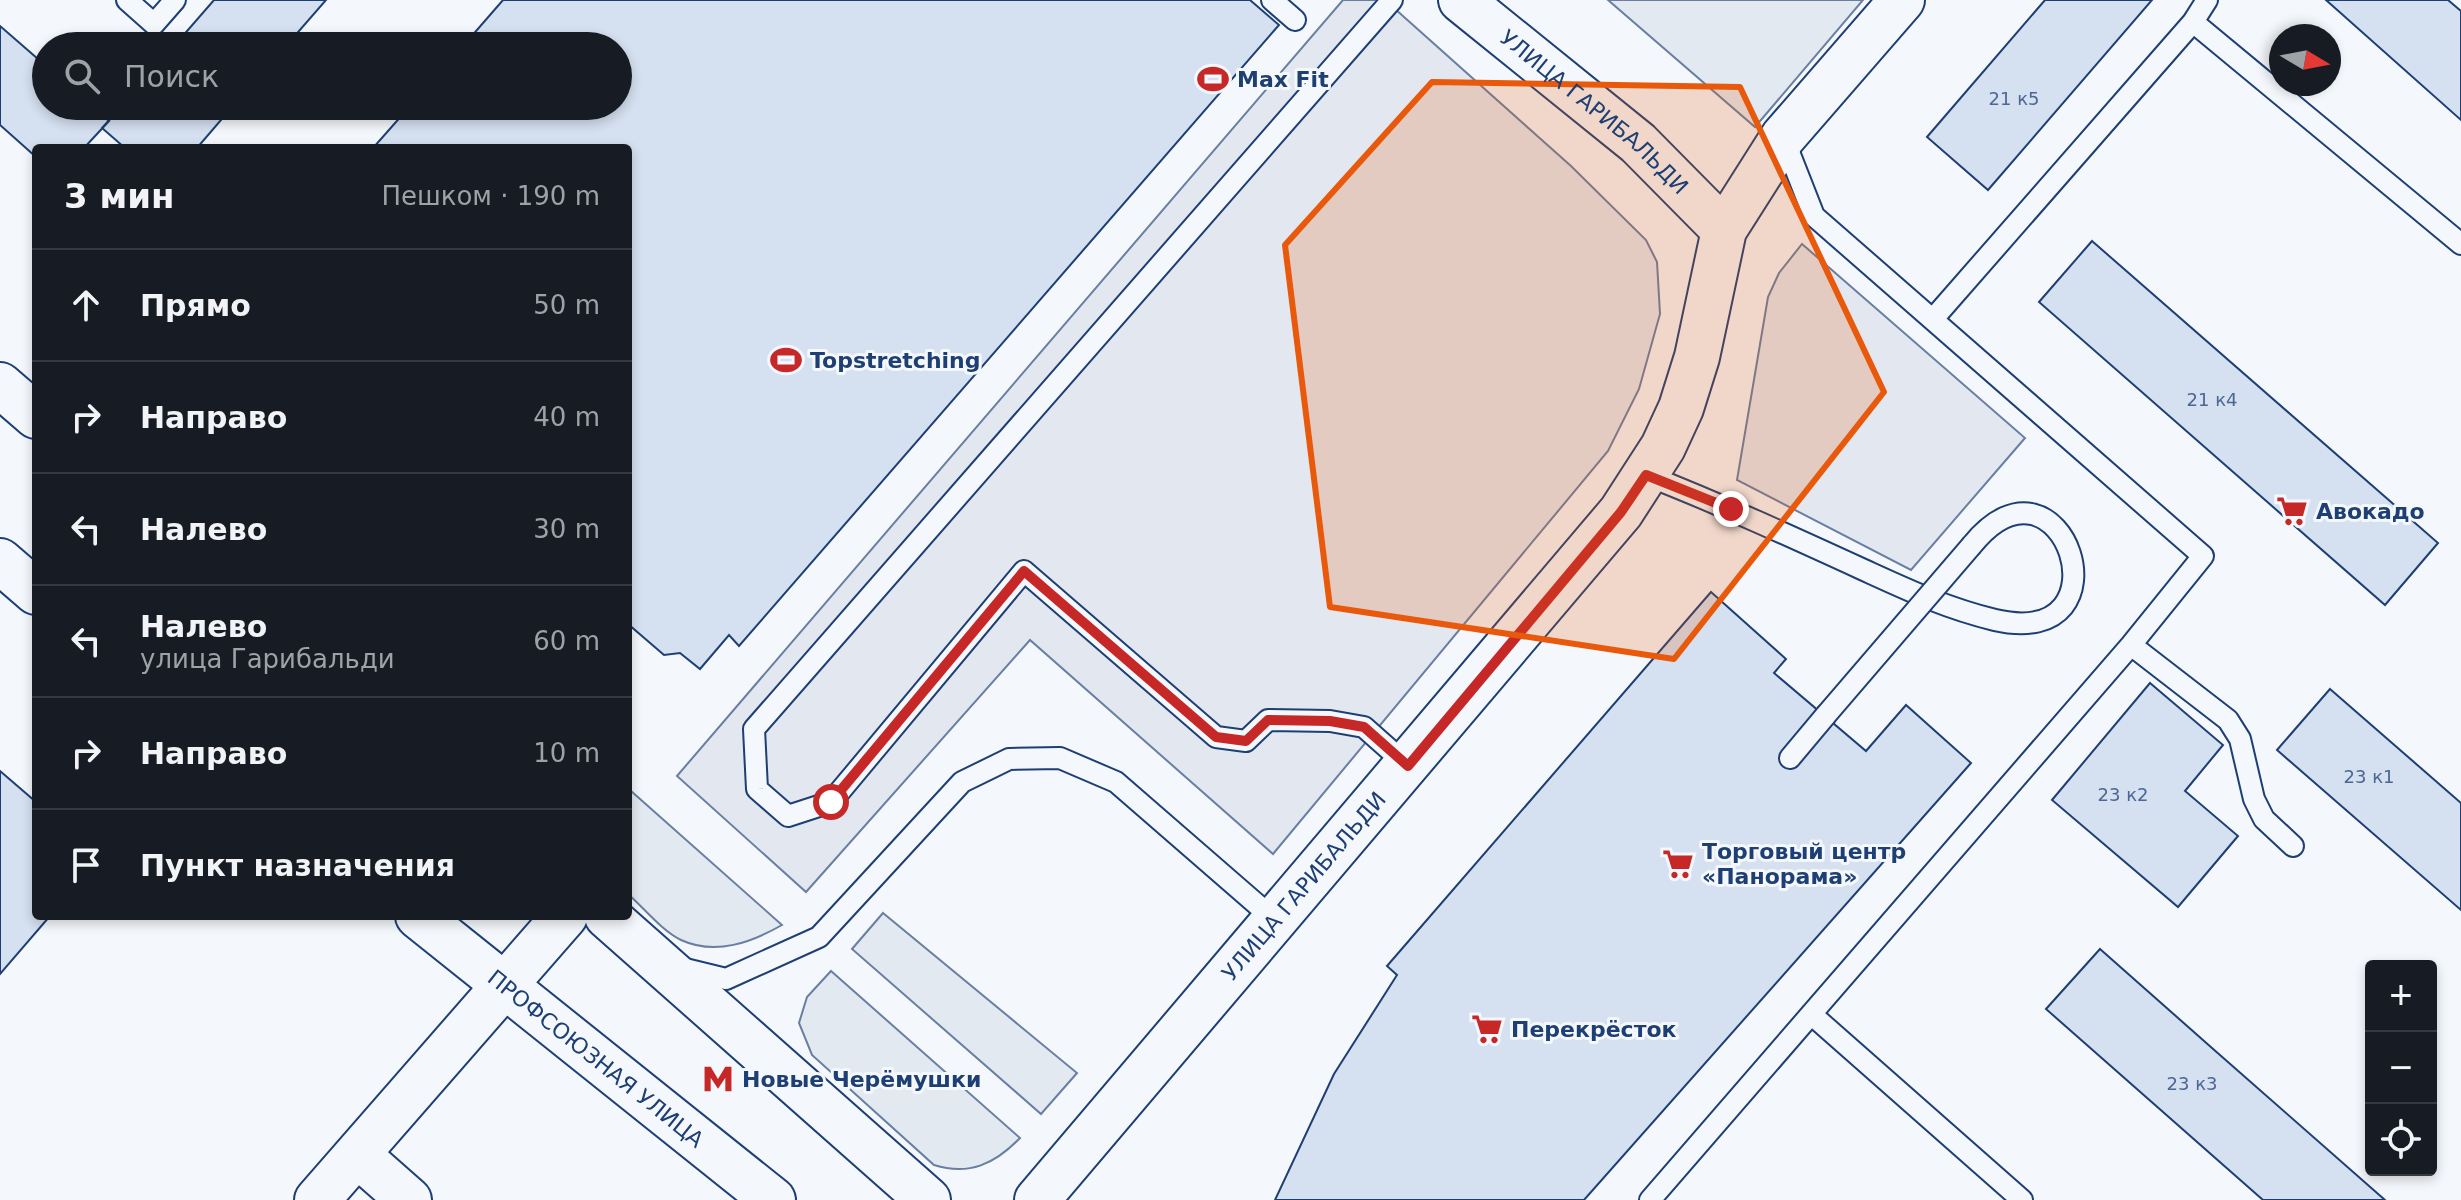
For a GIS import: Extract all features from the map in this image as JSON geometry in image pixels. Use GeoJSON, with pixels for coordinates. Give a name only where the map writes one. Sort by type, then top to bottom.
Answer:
{"type":"FeatureCollection","features":[{"type":"Feature","properties":{"kind":"street","name":"УЛИЦА ГАРИБАЛЬДИ"},"geometry":{"type":"LineString","coordinates":[[1461,0],[1638,143],[1724,230]]}},
{"type":"Feature","properties":{"kind":"street","name":"УЛИЦА ГАРИБАЛЬДИ"},"geometry":{"type":"LineString","coordinates":[[1037,1200],[1621,512],[1646,475],[1685,395],[1724,230],[1783,137],[1902,0]]}},
{"type":"Feature","properties":{"kind":"street"},"geometry":{"type":"LineString","coordinates":[[0,385],[32,413]]}},
{"type":"Feature","properties":{"kind":"street"},"geometry":{"type":"LineString","coordinates":[[0,561],[32,589]]}},
{"type":"Feature","properties":{"kind":"street","name":"ПРОФСОЮЗНАЯ УЛИЦА"},"geometry":{"type":"LineString","coordinates":[[423,920],[773,1200]]}},
{"type":"Feature","properties":{"kind":"street"},"geometry":{"type":"LineString","coordinates":[[317,1200],[561,920]]}},
{"type":"Feature","properties":{"kind":"street"},"geometry":{"type":"LineString","coordinates":[[611,920],[928,1200]]}},
{"type":"Feature","properties":{"kind":"street"},"geometry":{"type":"LineString","coordinates":[[358,1155],[409,1200]]}},
{"type":"Feature","properties":{"kind":"lane"},"geometry":{"type":"LineString","coordinates":[[127,0],[154,24],[175,0]]}},
{"type":"Feature","properties":{"kind":"lane"},"geometry":{"type":"LineString","coordinates":[[1272,0],[1295,20]]}},
{"type":"Feature","properties":{"kind":"lane"},"geometry":{"type":"LineString","coordinates":[[1392,0],[754,729],[757,789],[788,816],[831,802],[1024,571],[1216,737],[1246,741],[1268,720],[1330,721],[1364,727],[1408,766]]}},
{"type":"Feature","properties":{"kind":"lane"},"geometry":{"type":"LineString","coordinates":[[1933,319],[2193,22],[2207,0]]}},
{"type":"Feature","properties":{"kind":"lane"},"geometry":{"type":"LineString","coordinates":[[2193,22],[2461,244]]}},
{"type":"Feature","properties":{"kind":"lane"},"geometry":{"type":"LineString","coordinates":[[1650,1200],[2131,645],[2203,556],[1814,216],[1783,137]]}},
{"type":"Feature","properties":{"kind":"lane"},"geometry":{"type":"LineString","coordinates":[[1646,475],[1731,509],[1931,603],[2011,623],[2046,618],[2061,606],[2075,578],[2075,562],[2066,538],[2043,519],[2029,516],[1997,521],[1984,530],[1790,758]]}},
{"type":"Feature","properties":{"kind":"lane"},"geometry":{"type":"LineString","coordinates":[[2131,645],[2228,720],[2240,739],[2254,799],[2264,819],[2293,846]]}},
{"type":"Feature","properties":{"kind":"lane"},"geometry":{"type":"LineString","coordinates":[[658,963],[726,979],[819,937],[962,782],[1009,759],[1060,758],[1116,782],[1276,921]]}},
{"type":"Feature","properties":{"kind":"lane"},"geometry":{"type":"LineString","coordinates":[[1811,1014],[2022,1200]]}},
{"type":"Feature","properties":{"kind":"highlighted area"},"geometry":{"type":"Polygon","coordinates":[[[1432,82],[1740,87],[1884,392],[1674,659],[1330,607],[1285,245],[1432,82]]]}},
{"type":"Feature","properties":{"kind":"shaded area"},"geometry":{"type":"Polygon","coordinates":[[[1343,0],[1385,0],[1571,166],[1646,240],[1657,262],[1660,314],[1639,389],[1608,451],[1273,854],[1030,640],[806,892],[677,776],[1343,0]]]}},
{"type":"Feature","properties":{"kind":"shaded area"},"geometry":{"type":"Polygon","coordinates":[[[1608,0],[1863,0],[1755,127],[1608,0]]]}},
{"type":"Feature","properties":{"kind":"shaded area"},"geometry":{"type":"Polygon","coordinates":[[[1802,244],[2025,438],[1911,570],[1737,480],[1768,297],[1779,273],[1802,244]]]}},
{"type":"Feature","properties":{"kind":"shaded area"},"geometry":{"type":"Polygon","coordinates":[[[632,792],[782,925],[733,945],[707,947],[681,940],[632,898],[632,792]]]}},
{"type":"Feature","properties":{"kind":"shaded area"},"geometry":{"type":"Polygon","coordinates":[[[883,913],[1077,1073],[1041,1114],[852,949],[883,913]]]}},
{"type":"Feature","properties":{"kind":"shaded area"},"geometry":{"type":"Polygon","coordinates":[[[831,971],[1020,1138],[1001,1155],[981,1165],[959,1169],[934,1165],[812,1055],[799,1023],[807,997],[831,971]]]}},
{"type":"Feature","properties":{"kind":"building"},"geometry":{"type":"Polygon","coordinates":[[[214,0],[326,0],[298,32],[186,32],[214,0]]]}},
{"type":"Feature","properties":{"kind":"building"},"geometry":{"type":"Polygon","coordinates":[[[503,0],[1250,0],[1279,25],[739,646],[729,635],[700,669],[680,653],[664,655],[632,627],[632,144],[377,144],[398,120],[632,120],[632,32],[475,32],[503,0]]]}},
{"type":"Feature","properties":{"kind":"building"},"geometry":{"type":"Polygon","coordinates":[[[2045,0],[2152,0],[1988,190],[1927,137],[2045,0]]]}},
{"type":"Feature","properties":{"kind":"building"},"geometry":{"type":"Polygon","coordinates":[[[2326,0],[2448,0],[2461,11],[2461,120],[2326,0]]]}},
{"type":"Feature","properties":{"kind":"building"},"geometry":{"type":"Polygon","coordinates":[[[0,26],[32,54],[32,120],[109,121],[88,144],[32,144],[32,153],[0,125],[0,26]]]}},
{"type":"Feature","properties":{"kind":"building"},"geometry":{"type":"Polygon","coordinates":[[[109,120],[221,120],[200,144],[120,144],[102,128],[109,120]]]}},
{"type":"Feature","properties":{"kind":"building"},"geometry":{"type":"Polygon","coordinates":[[[2092,241],[2438,543],[2385,605],[2039,302],[2092,241]]]}},
{"type":"Feature","properties":{"kind":"building","name":"Торговый центр «Панорама»"},"geometry":{"type":"Polygon","coordinates":[[[1711,592],[1786,659],[1774,673],[1866,751],[1906,705],[1971,763],[1584,1200],[1275,1200],[1334,1074],[1397,975],[1387,966],[1711,592]]]}},
{"type":"Feature","properties":{"kind":"building"},"geometry":{"type":"Polygon","coordinates":[[[2150,683],[2223,745],[2185,791],[2238,836],[2178,907],[2052,800],[2150,683]]]}},
{"type":"Feature","properties":{"kind":"building"},"geometry":{"type":"Polygon","coordinates":[[[2330,689],[2461,803],[2461,910],[2277,750],[2330,689]]]}},
{"type":"Feature","properties":{"kind":"building"},"geometry":{"type":"Polygon","coordinates":[[[0,771],[32,799],[32,920],[47,920],[0,974],[0,771]]]}},
{"type":"Feature","properties":{"kind":"building"},"geometry":{"type":"Polygon","coordinates":[[[2100,949],[2385,1200],[2263,1200],[2046,1009],[2100,949]]]}},
{"type":"Feature","properties":{"kind":"place","name":"Max Fit"},"geometry":{"type":"Point","coordinates":[1213,79]}},
{"type":"Feature","properties":{"kind":"place","name":"Topstretching"},"geometry":{"type":"Point","coordinates":[786,360]}},
{"type":"Feature","properties":{"kind":"place","name":"Авокадо"},"geometry":{"type":"Point","coordinates":[2292,511]}},
{"type":"Feature","properties":{"kind":"place","name":"Торговый центр «Панорама»"},"geometry":{"type":"Point","coordinates":[1678,864]}},
{"type":"Feature","properties":{"kind":"place","name":"Перекрёсток"},"geometry":{"type":"Point","coordinates":[1487,1029]}},
{"type":"Feature","properties":{"kind":"place","name":"Новые Черёмушки"},"geometry":{"type":"Point","coordinates":[718,1079]}},
{"type":"Feature","properties":{"kind":"route"},"geometry":{"type":"LineString","coordinates":[[831,802],[1024,571],[1216,737],[1246,741],[1268,720],[1330,721],[1364,727],[1408,766],[1621,512],[1646,475],[1731,509]]}}]}
